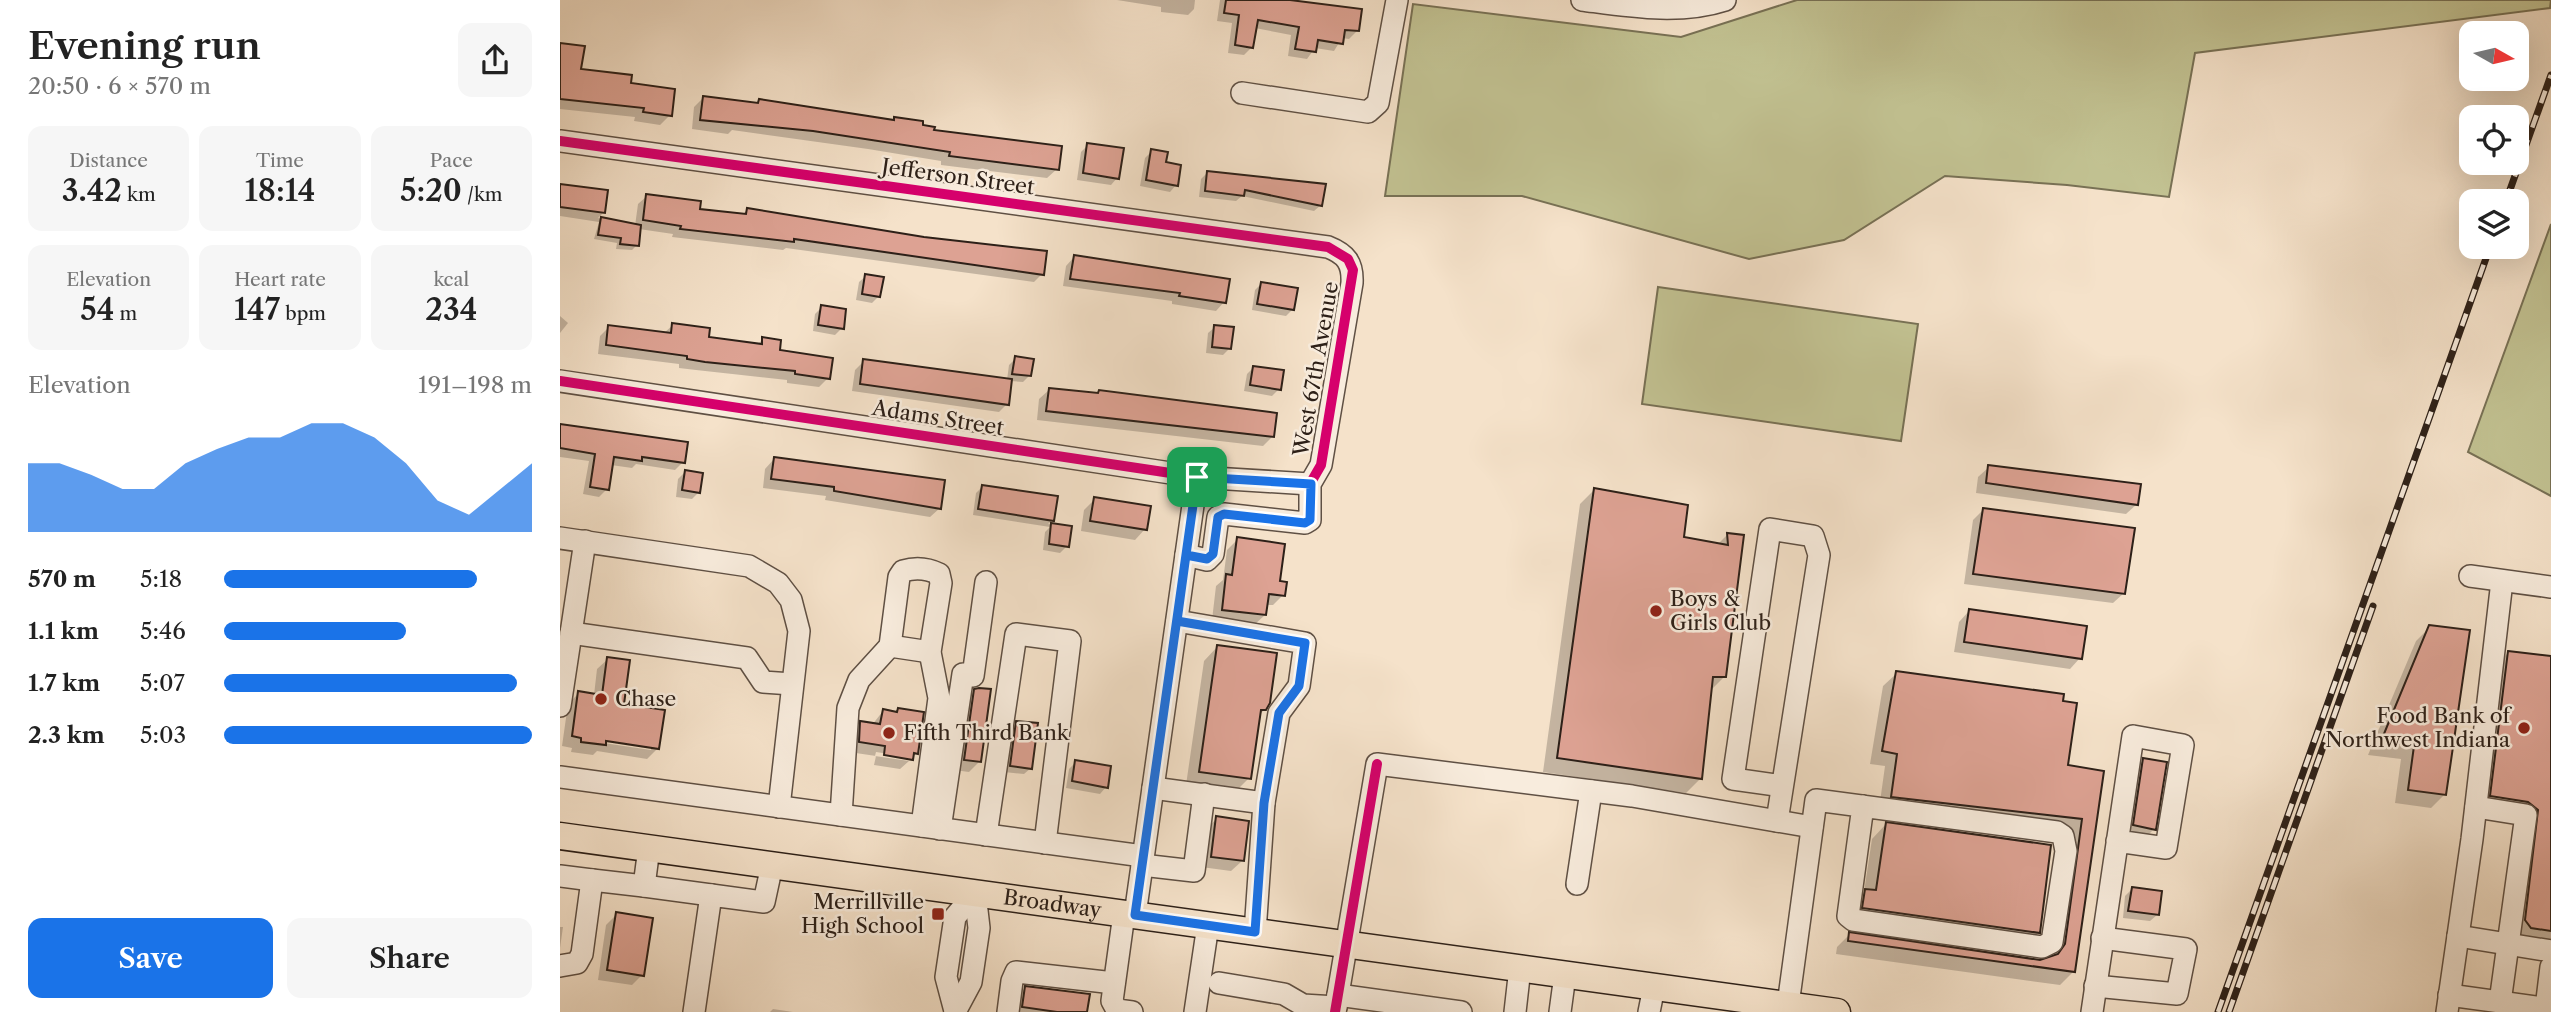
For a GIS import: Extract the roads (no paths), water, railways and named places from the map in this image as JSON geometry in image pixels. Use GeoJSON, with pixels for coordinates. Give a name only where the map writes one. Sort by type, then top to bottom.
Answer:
{"type":"FeatureCollection","features":[{"type":"Feature","properties":{"kind":"main road","name":"Broadway"},"geometry":{"type":"LineString","coordinates":[[560,836],[1520,968],[1565,975],[1652,999],[1837,1012]]}},
{"type":"Feature","properties":{"kind":"street"},"geometry":{"type":"LineString","coordinates":[[1242,93],[1368,112],[1378,103],[1397,0]]}},
{"type":"Feature","properties":{"kind":"street"},"geometry":{"type":"LineString","coordinates":[[1582,0],[1711,5],[1725,0]]}},
{"type":"Feature","properties":{"kind":"street","name":"Jefferson Street"},"geometry":{"type":"LineString","coordinates":[[560,141],[1328,247],[1348,259]]}},
{"type":"Feature","properties":{"kind":"street","name":"West 67th Avenue"},"geometry":{"type":"LineString","coordinates":[[1186,555],[1207,559],[1213,554],[1218,517],[1224,514],[1305,523],[1310,520],[1311,484],[1321,465],[1352,283],[1353,270],[1348,259]]}},
{"type":"Feature","properties":{"kind":"street","name":"Adams Street"},"geometry":{"type":"LineString","coordinates":[[560,381],[1197,477],[1311,484]]}},
{"type":"Feature","properties":{"kind":"street"},"geometry":{"type":"LineString","coordinates":[[1110,999],[1143,861],[1197,477]]}},
{"type":"Feature","properties":{"kind":"street"},"geometry":{"type":"LineString","coordinates":[[1777,821],[1819,555],[1813,536],[1770,529],[1733,779],[1782,786]]}},
{"type":"Feature","properties":{"kind":"street"},"geometry":{"type":"LineString","coordinates":[[560,538],[750,566],[778,583],[791,600],[799,631],[779,807]]}},
{"type":"Feature","properties":{"kind":"street"},"geometry":{"type":"LineString","coordinates":[[560,706],[585,541]]}},
{"type":"Feature","properties":{"kind":"street"},"geometry":{"type":"LineString","coordinates":[[841,815],[848,708],[859,680],[890,646],[899,577],[903,571],[914,568],[930,570],[939,574],[941,583],[930,652],[939,698],[931,827]]}},
{"type":"Feature","properties":{"kind":"street"},"geometry":{"type":"LineString","coordinates":[[2470,576],[2551,587]]}},
{"type":"Feature","properties":{"kind":"street"},"geometry":{"type":"LineString","coordinates":[[2502,580],[2476,807],[2448,1004],[2500,1002],[2549,1008],[2551,967]]}},
{"type":"Feature","properties":{"kind":"street"},"geometry":{"type":"LineString","coordinates":[[931,827],[963,674],[973,676],[986,582]]}},
{"type":"Feature","properties":{"kind":"street"},"geometry":{"type":"LineString","coordinates":[[1177,621],[1305,643],[1299,686],[1279,713],[1264,803],[1255,932]]}},
{"type":"Feature","properties":{"kind":"street"},"geometry":{"type":"LineString","coordinates":[[571,633],[747,658],[763,682],[792,684]]}},
{"type":"Feature","properties":{"kind":"street"},"geometry":{"type":"LineString","coordinates":[[986,835],[1016,634],[1070,641],[1045,843]]}},
{"type":"Feature","properties":{"kind":"street"},"geometry":{"type":"LineString","coordinates":[[890,646],[930,652]]}},
{"type":"Feature","properties":{"kind":"street"},"geometry":{"type":"LineString","coordinates":[[2092,1012],[2095,986],[2102,939],[2133,736],[2183,745],[2166,848],[2117,841]]}},
{"type":"Feature","properties":{"kind":"street"},"geometry":{"type":"LineString","coordinates":[[1336,1005],[1377,764],[1591,791],[1812,827]]}},
{"type":"Feature","properties":{"kind":"street"},"geometry":{"type":"LineString","coordinates":[[560,777],[1045,843],[1194,872],[1204,794]]}},
{"type":"Feature","properties":{"kind":"street"},"geometry":{"type":"LineString","coordinates":[[1153,788],[1264,803]]}},
{"type":"Feature","properties":{"kind":"street"},"geometry":{"type":"LineString","coordinates":[[1577,884],[1591,791]]}},
{"type":"Feature","properties":{"kind":"street"},"geometry":{"type":"LineString","coordinates":[[1787,1009],[1816,800],[1863,806],[2057,832],[2063,836],[2066,851],[2052,942],[2042,947],[1848,916],[1863,806]]}},
{"type":"Feature","properties":{"kind":"street"},"geometry":{"type":"LineString","coordinates":[[2476,807],[2526,815],[2500,1002]]}},
{"type":"Feature","properties":{"kind":"street"},"geometry":{"type":"LineString","coordinates":[[644,886],[649,848]]}},
{"type":"Feature","properties":{"kind":"street"},"geometry":{"type":"LineString","coordinates":[[560,876],[764,902],[772,865]]}},
{"type":"Feature","properties":{"kind":"street"},"geometry":{"type":"LineString","coordinates":[[560,966],[577,962],[582,954],[592,880]]}},
{"type":"Feature","properties":{"kind":"street"},"geometry":{"type":"LineString","coordinates":[[955,1011],[971,982],[979,928],[975,893]]}},
{"type":"Feature","properties":{"kind":"street"},"geometry":{"type":"LineString","coordinates":[[694,1012],[711,895]]}},
{"type":"Feature","properties":{"kind":"street"},"geometry":{"type":"LineString","coordinates":[[1195,1012],[1208,925]]}},
{"type":"Feature","properties":{"kind":"street"},"geometry":{"type":"LineString","coordinates":[[2458,936],[2551,951]]}},
{"type":"Feature","properties":{"kind":"street"},"geometry":{"type":"LineString","coordinates":[[2095,986],[2177,994],[2186,949],[2102,939]]}},
{"type":"Feature","properties":{"kind":"street"},"geometry":{"type":"LineString","coordinates":[[1515,1012],[1520,968]]}},
{"type":"Feature","properties":{"kind":"street"},"geometry":{"type":"LineString","coordinates":[[1008,1012],[1012,981],[1016,972],[1110,999],[1117,1010],[1132,1012]]}},
{"type":"Feature","properties":{"kind":"street"},"geometry":{"type":"LineString","coordinates":[[1560,1012],[1565,975]]}},
{"type":"Feature","properties":{"kind":"street"},"geometry":{"type":"LineString","coordinates":[[1219,984],[1284,994],[1303,1008],[1336,1005],[1461,1012]]}},
{"type":"Feature","properties":{"kind":"railway"},"geometry":{"type":"LineString","coordinates":[[2510,189],[2551,75]]}},
{"type":"Feature","properties":{"kind":"railway"},"geometry":{"type":"LineString","coordinates":[[2218,1012],[2486,259]]}},
{"type":"Feature","properties":{"kind":"railway"},"geometry":{"type":"LineString","coordinates":[[2229,1012],[2373,606]]}},
{"type":"Feature","properties":{"kind":"place","name":"Boys & Girls Club"},"geometry":{"type":"Point","coordinates":[1656,611]}},
{"type":"Feature","properties":{"kind":"place","name":"Chase"},"geometry":{"type":"Point","coordinates":[601,699]}},
{"type":"Feature","properties":{"kind":"place","name":"Food Bank of Northwest Indiana"},"geometry":{"type":"Point","coordinates":[2524,728]}},
{"type":"Feature","properties":{"kind":"place","name":"Fifth Third Bank"},"geometry":{"type":"Point","coordinates":[889,733]}},
{"type":"Feature","properties":{"kind":"place","name":"Merrillville High School"},"geometry":{"type":"Point","coordinates":[938,914]}}]}
